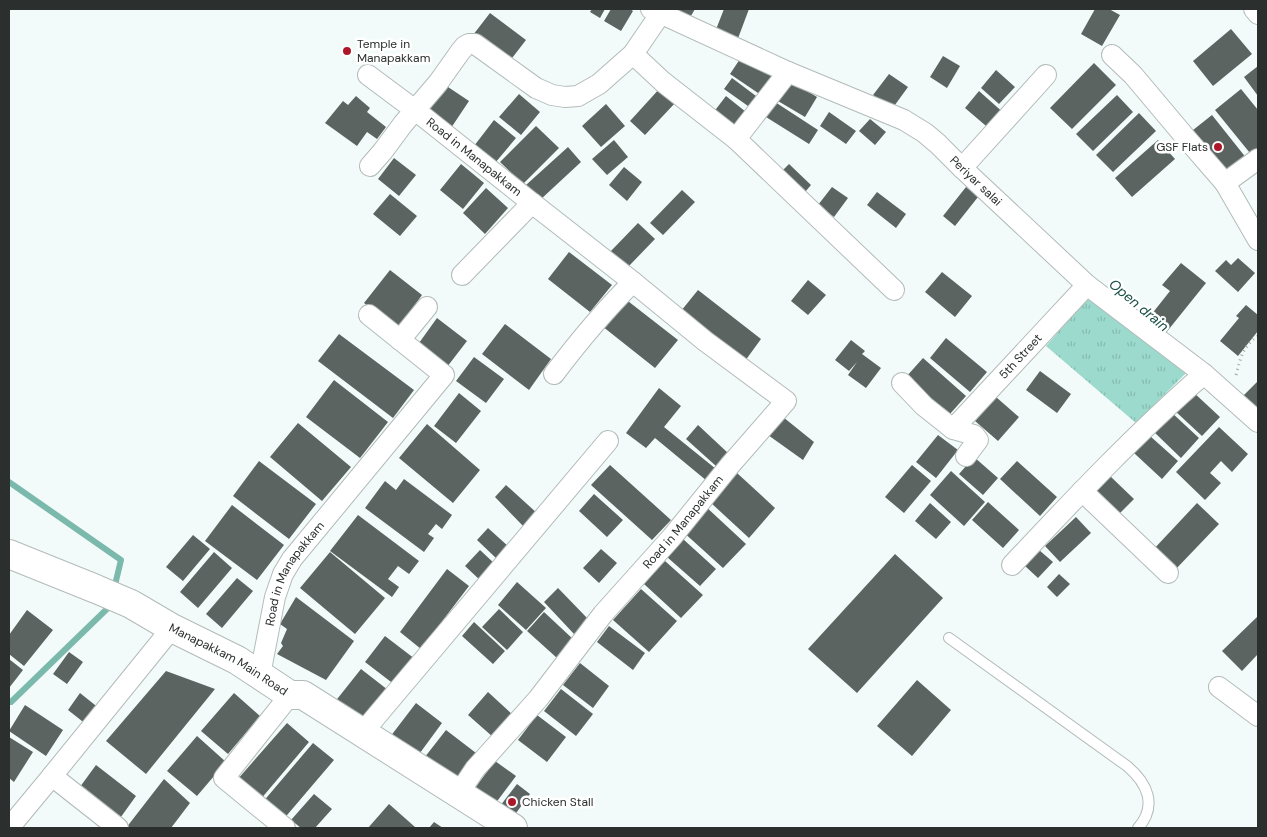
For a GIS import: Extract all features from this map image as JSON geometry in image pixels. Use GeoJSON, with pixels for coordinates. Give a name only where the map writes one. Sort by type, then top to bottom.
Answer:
{"type":"FeatureCollection","features":[{"type":"Feature","properties":{"kind":"main road","name":"Manapakkam Main Road"},"geometry":{"type":"LineString","coordinates":[[9,554],[131,604],[172,628],[237,660],[290,695],[303,694],[513,828]]}},
{"type":"Feature","properties":{"kind":"street"},"geometry":{"type":"LineString","coordinates":[[1254,9],[1258,14]]}},
{"type":"Feature","properties":{"kind":"street"},"geometry":{"type":"LineString","coordinates":[[415,110],[438,83],[460,52],[469,44],[475,44],[536,88],[552,95],[578,96],[599,84],[633,54],[656,11]]}},
{"type":"Feature","properties":{"kind":"street","name":"Periyar salai"},"geometry":{"type":"LineString","coordinates":[[656,11],[788,72],[904,120],[925,133],[1088,285],[1204,374],[1258,422]]}},
{"type":"Feature","properties":{"kind":"street"},"geometry":{"type":"LineString","coordinates":[[633,54],[662,82],[736,139],[894,290]]}},
{"type":"Feature","properties":{"kind":"street"},"geometry":{"type":"LineString","coordinates":[[1112,55],[1134,75],[1225,183],[1258,240]]}},
{"type":"Feature","properties":{"kind":"street"},"geometry":{"type":"LineString","coordinates":[[736,139],[788,72]]}},
{"type":"Feature","properties":{"kind":"street","name":"Road in Manapakkam"},"geometry":{"type":"LineString","coordinates":[[368,75],[633,282],[705,341],[786,401],[731,464],[672,537],[603,614],[538,699],[475,768],[459,793]]}},
{"type":"Feature","properties":{"kind":"street"},"geometry":{"type":"LineString","coordinates":[[962,168],[1046,75]]}},
{"type":"Feature","properties":{"kind":"street","name":"Road in Manapakkam"},"geometry":{"type":"LineString","coordinates":[[370,166],[415,110]]}},
{"type":"Feature","properties":{"kind":"street"},"geometry":{"type":"LineString","coordinates":[[1225,183],[1258,159]]}},
{"type":"Feature","properties":{"kind":"street","name":"Road in Manapakkam"},"geometry":{"type":"LineString","coordinates":[[462,275],[532,203]]}},
{"type":"Feature","properties":{"kind":"street"},"geometry":{"type":"LineString","coordinates":[[554,374],[603,313],[633,282]]}},
{"type":"Feature","properties":{"kind":"street","name":"5th Street"},"geometry":{"type":"LineString","coordinates":[[953,429],[1088,285]]}},
{"type":"Feature","properties":{"kind":"street"},"geometry":{"type":"LineString","coordinates":[[400,340],[426,307]]}},
{"type":"Feature","properties":{"kind":"street","name":"Road in Manapakkam"},"geometry":{"type":"LineString","coordinates":[[260,675],[275,597],[287,567],[444,376],[369,315]]}},
{"type":"Feature","properties":{"kind":"street"},"geometry":{"type":"LineString","coordinates":[[1012,565],[1082,491],[1168,405],[1204,374]]}},
{"type":"Feature","properties":{"kind":"street"},"geometry":{"type":"LineString","coordinates":[[902,383],[924,406],[953,429],[974,435],[978,440],[966,456]]}},
{"type":"Feature","properties":{"kind":"street"},"geometry":{"type":"LineString","coordinates":[[363,732],[608,441]]}},
{"type":"Feature","properties":{"kind":"street"},"geometry":{"type":"LineString","coordinates":[[1082,491],[1168,573]]}},
{"type":"Feature","properties":{"kind":"street"},"geometry":{"type":"LineString","coordinates":[[9,828],[172,628]]}},
{"type":"Feature","properties":{"kind":"street"},"geometry":{"type":"LineString","coordinates":[[1219,687],[1258,716]]}},
{"type":"Feature","properties":{"kind":"street"},"geometry":{"type":"LineString","coordinates":[[285,828],[224,778],[290,695]]}},
{"type":"Feature","properties":{"kind":"street"},"geometry":{"type":"LineString","coordinates":[[52,776],[118,828]]}},
{"type":"Feature","properties":{"kind":"lane"},"geometry":{"type":"LineString","coordinates":[[949,638],[1136,774],[1145,786],[1149,810],[1138,828]]}},
{"type":"Feature","properties":{"kind":"path"},"geometry":{"type":"LineString","coordinates":[[1230,397],[1240,357],[1246,346],[1258,336]]}},
{"type":"Feature","properties":{"kind":"green space"},"geometry":{"type":"Polygon","coordinates":[[[1097,288],[1188,371],[1136,423],[1046,346],[1097,288]]]}},
{"type":"Feature","properties":{"kind":"building"},"geometry":{"type":"Polygon","coordinates":[[[592,9],[605,9],[600,18],[590,12],[592,9]]]}},
{"type":"Feature","properties":{"kind":"building"},"geometry":{"type":"Polygon","coordinates":[[[611,9],[630,9],[633,11],[621,31],[604,21],[611,9]]]}},
{"type":"Feature","properties":{"kind":"building"},"geometry":{"type":"Polygon","coordinates":[[[667,9],[695,9],[688,21],[667,9]]]}},
{"type":"Feature","properties":{"kind":"building"},"geometry":{"type":"Polygon","coordinates":[[[724,9],[749,9],[737,41],[715,32],[724,9]]]}},
{"type":"Feature","properties":{"kind":"building"},"geometry":{"type":"Polygon","coordinates":[[[1095,9],[1109,9],[1120,15],[1102,46],[1081,34],[1095,9]]]}},
{"type":"Feature","properties":{"kind":"building"},"geometry":{"type":"Polygon","coordinates":[[[490,13],[526,40],[509,62],[473,35],[490,13]]]}},
{"type":"Feature","properties":{"kind":"building"},"geometry":{"type":"Polygon","coordinates":[[[1231,29],[1252,54],[1213,86],[1193,61],[1231,29]]]}},
{"type":"Feature","properties":{"kind":"building"},"geometry":{"type":"Polygon","coordinates":[[[742,56],[773,77],[761,95],[730,74],[742,56]]]}},
{"type":"Feature","properties":{"kind":"building"},"geometry":{"type":"Polygon","coordinates":[[[943,56],[960,66],[947,88],[930,77],[943,56]]]}},
{"type":"Feature","properties":{"kind":"building"},"geometry":{"type":"Polygon","coordinates":[[[1094,63],[1116,85],[1072,129],[1050,108],[1094,63]]]}},
{"type":"Feature","properties":{"kind":"building"},"geometry":{"type":"Polygon","coordinates":[[[1258,66],[1258,96],[1244,77],[1258,66]]]}},
{"type":"Feature","properties":{"kind":"building"},"geometry":{"type":"Polygon","coordinates":[[[996,70],[1015,87],[999,104],[981,88],[996,70]]]}},
{"type":"Feature","properties":{"kind":"building"},"geometry":{"type":"Polygon","coordinates":[[[889,74],[908,87],[892,109],[873,95],[889,74]]]}},
{"type":"Feature","properties":{"kind":"building"},"geometry":{"type":"Polygon","coordinates":[[[732,78],[756,96],[748,106],[724,89],[732,78]]]}},
{"type":"Feature","properties":{"kind":"building"},"geometry":{"type":"Polygon","coordinates":[[[790,81],[817,97],[805,117],[778,101],[790,81]]]}},
{"type":"Feature","properties":{"kind":"building"},"geometry":{"type":"Polygon","coordinates":[[[445,85],[469,101],[451,128],[427,112],[445,85]]]}},
{"type":"Feature","properties":{"kind":"building"},"geometry":{"type":"Polygon","coordinates":[[[661,87],[676,102],[645,135],[630,121],[661,87]]]}},
{"type":"Feature","properties":{"kind":"building"},"geometry":{"type":"Polygon","coordinates":[[[1241,89],[1258,110],[1258,155],[1254,158],[1215,110],[1241,89]]]}},
{"type":"Feature","properties":{"kind":"building"},"geometry":{"type":"Polygon","coordinates":[[[979,91],[1006,115],[992,131],[965,108],[979,91]]]}},
{"type":"Feature","properties":{"kind":"building"},"geometry":{"type":"Polygon","coordinates":[[[519,94],[540,112],[521,135],[499,117],[519,94]]]}},
{"type":"Feature","properties":{"kind":"building"},"geometry":{"type":"Polygon","coordinates":[[[1117,95],[1133,112],[1093,151],[1076,134],[1117,95]]]}},
{"type":"Feature","properties":{"kind":"building"},"geometry":{"type":"Polygon","coordinates":[[[356,96],[370,108],[367,112],[386,127],[377,139],[367,132],[357,146],[325,123],[343,101],[348,105],[356,96]]]}},
{"type":"Feature","properties":{"kind":"building"},"geometry":{"type":"Polygon","coordinates":[[[726,96],[746,112],[734,128],[713,113],[726,96]]]}},
{"type":"Feature","properties":{"kind":"building"},"geometry":{"type":"Polygon","coordinates":[[[775,102],[818,130],[809,144],[766,117],[775,102]]]}},
{"type":"Feature","properties":{"kind":"building"},"geometry":{"type":"Polygon","coordinates":[[[606,104],[625,126],[601,147],[582,126],[606,104]]]}},
{"type":"Feature","properties":{"kind":"building"},"geometry":{"type":"Polygon","coordinates":[[[829,112],[856,131],[846,144],[820,126],[829,112]]]}},
{"type":"Feature","properties":{"kind":"building"},"geometry":{"type":"Polygon","coordinates":[[[1139,113],[1156,131],[1113,172],[1096,155],[1139,113]]]}},
{"type":"Feature","properties":{"kind":"building","name":"GSF Flats"},"geometry":{"type":"Polygon","coordinates":[[[1212,115],[1247,159],[1223,178],[1188,134],[1212,115]]]}},
{"type":"Feature","properties":{"kind":"building"},"geometry":{"type":"Polygon","coordinates":[[[870,119],[886,132],[875,145],[859,131],[870,119]]]}},
{"type":"Feature","properties":{"kind":"building"},"geometry":{"type":"Polygon","coordinates":[[[494,120],[516,138],[495,163],[474,146],[494,120]]]}},
{"type":"Feature","properties":{"kind":"building"},"geometry":{"type":"Polygon","coordinates":[[[536,126],[559,148],[523,184],[500,162],[536,126]]]}},
{"type":"Feature","properties":{"kind":"building"},"geometry":{"type":"Polygon","coordinates":[[[614,140],[628,157],[607,175],[592,159],[614,140]]]}},
{"type":"Feature","properties":{"kind":"building"},"geometry":{"type":"Polygon","coordinates":[[[1158,140],[1175,159],[1132,197],[1115,178],[1158,140]]]}},
{"type":"Feature","properties":{"kind":"building"},"geometry":{"type":"Polygon","coordinates":[[[568,147],[581,162],[540,200],[526,185],[568,147]]]}},
{"type":"Feature","properties":{"kind":"building"},"geometry":{"type":"Polygon","coordinates":[[[394,158],[416,175],[399,196],[378,179],[394,158]]]}},
{"type":"Feature","properties":{"kind":"building"},"geometry":{"type":"Polygon","coordinates":[[[461,164],[484,183],[463,209],[440,190],[461,164]]]}},
{"type":"Feature","properties":{"kind":"building"},"geometry":{"type":"Polygon","coordinates":[[[789,164],[811,185],[800,198],[777,176],[789,164]]]}},
{"type":"Feature","properties":{"kind":"building"},"geometry":{"type":"Polygon","coordinates":[[[624,167],[642,182],[627,201],[609,185],[624,167]]]}},
{"type":"Feature","properties":{"kind":"building"},"geometry":{"type":"Polygon","coordinates":[[[832,187],[848,198],[834,217],[818,205],[832,187]]]}},
{"type":"Feature","properties":{"kind":"building"},"geometry":{"type":"Polygon","coordinates":[[[966,187],[978,197],[955,226],[943,216],[966,187]]]}},
{"type":"Feature","properties":{"kind":"building"},"geometry":{"type":"Polygon","coordinates":[[[486,188],[508,208],[485,234],[463,213],[486,188]]]}},
{"type":"Feature","properties":{"kind":"building"},"geometry":{"type":"Polygon","coordinates":[[[682,190],[695,202],[663,235],[650,223],[682,190]]]}},
{"type":"Feature","properties":{"kind":"building"},"geometry":{"type":"Polygon","coordinates":[[[877,192],[906,214],[896,228],[867,205],[877,192]]]}},
{"type":"Feature","properties":{"kind":"building"},"geometry":{"type":"Polygon","coordinates":[[[390,194],[417,216],[400,236],[373,214],[390,194]]]}},
{"type":"Feature","properties":{"kind":"building"},"geometry":{"type":"Polygon","coordinates":[[[638,223],[655,239],[627,268],[610,252],[638,223]]]}},
{"type":"Feature","properties":{"kind":"building"},"geometry":{"type":"Polygon","coordinates":[[[569,252],[612,285],[590,312],[548,279],[569,252]]]}},
{"type":"Feature","properties":{"kind":"building"},"geometry":{"type":"Polygon","coordinates":[[[1238,258],[1255,273],[1238,292],[1215,271],[1226,260],[1231,265],[1238,258]]]}},
{"type":"Feature","properties":{"kind":"building"},"geometry":{"type":"Polygon","coordinates":[[[1181,263],[1206,283],[1165,334],[1147,320],[1170,291],[1162,285],[1181,263]]]}},
{"type":"Feature","properties":{"kind":"building"},"geometry":{"type":"Polygon","coordinates":[[[390,270],[422,295],[398,328],[364,303],[390,270]]]}},
{"type":"Feature","properties":{"kind":"building"},"geometry":{"type":"Polygon","coordinates":[[[942,272],[972,296],[955,317],[925,292],[942,272]]]}},
{"type":"Feature","properties":{"kind":"building"},"geometry":{"type":"Polygon","coordinates":[[[808,280],[826,295],[808,315],[791,301],[808,280]]]}},
{"type":"Feature","properties":{"kind":"building"},"geometry":{"type":"Polygon","coordinates":[[[698,290],[761,339],[745,361],[681,311],[698,290]]]}},
{"type":"Feature","properties":{"kind":"building"},"geometry":{"type":"Polygon","coordinates":[[[624,298],[678,340],[655,368],[602,326],[624,298]]]}},
{"type":"Feature","properties":{"kind":"building"},"geometry":{"type":"Polygon","coordinates":[[[1246,305],[1258,315],[1258,331],[1238,356],[1220,341],[1239,318],[1236,316],[1246,305]]]}},
{"type":"Feature","properties":{"kind":"building"},"geometry":{"type":"Polygon","coordinates":[[[437,318],[467,341],[447,367],[419,343],[437,318]]]}},
{"type":"Feature","properties":{"kind":"building"},"geometry":{"type":"Polygon","coordinates":[[[505,324],[551,359],[529,390],[482,354],[505,324]]]}},
{"type":"Feature","properties":{"kind":"building"},"geometry":{"type":"Polygon","coordinates":[[[339,334],[414,390],[393,418],[318,361],[339,334]]]}},
{"type":"Feature","properties":{"kind":"building"},"geometry":{"type":"Polygon","coordinates":[[[946,338],[987,372],[970,392],[930,358],[946,338]]]}},
{"type":"Feature","properties":{"kind":"building"},"geometry":{"type":"Polygon","coordinates":[[[851,340],[865,351],[862,354],[881,368],[866,388],[848,375],[857,362],[849,371],[835,360],[851,340]]]}},
{"type":"Feature","properties":{"kind":"building"},"geometry":{"type":"Polygon","coordinates":[[[474,357],[504,379],[486,403],[456,381],[474,357]]]}},
{"type":"Feature","properties":{"kind":"building"},"geometry":{"type":"Polygon","coordinates":[[[923,358],[966,396],[949,415],[906,377],[923,358]]]}},
{"type":"Feature","properties":{"kind":"building"},"geometry":{"type":"Polygon","coordinates":[[[1040,371],[1071,394],[1057,413],[1026,390],[1040,371]]]}},
{"type":"Feature","properties":{"kind":"building"},"geometry":{"type":"Polygon","coordinates":[[[334,380],[388,422],[360,458],[306,417],[334,380]]]}},
{"type":"Feature","properties":{"kind":"building"},"geometry":{"type":"Polygon","coordinates":[[[1258,381],[1258,416],[1241,398],[1258,381]]]}},
{"type":"Feature","properties":{"kind":"building"},"geometry":{"type":"Polygon","coordinates":[[[659,388],[681,406],[664,427],[716,469],[707,481],[655,438],[646,448],[626,433],[659,388]]]}},
{"type":"Feature","properties":{"kind":"building"},"geometry":{"type":"Polygon","coordinates":[[[1192,391],[1220,417],[1202,436],[1174,410],[1192,391]]]}},
{"type":"Feature","properties":{"kind":"building"},"geometry":{"type":"Polygon","coordinates":[[[459,393],[481,411],[456,443],[434,426],[459,393]]]}},
{"type":"Feature","properties":{"kind":"building"},"geometry":{"type":"Polygon","coordinates":[[[996,397],[1019,417],[998,441],[975,421],[996,397]]]}},
{"type":"Feature","properties":{"kind":"building"},"geometry":{"type":"Polygon","coordinates":[[[1171,412],[1199,438],[1181,458],[1153,431],[1171,412]]]}},
{"type":"Feature","properties":{"kind":"building"},"geometry":{"type":"Polygon","coordinates":[[[783,417],[814,442],[803,460],[768,435],[783,417]]]}},
{"type":"Feature","properties":{"kind":"building"},"geometry":{"type":"Polygon","coordinates":[[[298,423],[351,467],[322,501],[270,457],[298,423]]]}},
{"type":"Feature","properties":{"kind":"building"},"geometry":{"type":"Polygon","coordinates":[[[427,424],[480,470],[453,503],[399,458],[427,424]]]}},
{"type":"Feature","properties":{"kind":"building"},"geometry":{"type":"Polygon","coordinates":[[[698,425],[728,453],[716,466],[686,439],[698,425]]]}},
{"type":"Feature","properties":{"kind":"building"},"geometry":{"type":"Polygon","coordinates":[[[1219,427],[1248,454],[1232,472],[1221,461],[1210,473],[1221,483],[1205,500],[1176,472],[1219,427]]]}},
{"type":"Feature","properties":{"kind":"building"},"geometry":{"type":"Polygon","coordinates":[[[938,435],[958,450],[936,478],[916,462],[938,435]]]}},
{"type":"Feature","properties":{"kind":"building"},"geometry":{"type":"Polygon","coordinates":[[[1150,436],[1178,461],[1162,479],[1134,453],[1150,436]]]}},
{"type":"Feature","properties":{"kind":"building"},"geometry":{"type":"Polygon","coordinates":[[[974,457],[998,478],[983,495],[959,474],[974,457]]]}},
{"type":"Feature","properties":{"kind":"building"},"geometry":{"type":"Polygon","coordinates":[[[259,461],[316,504],[289,539],[233,496],[259,461]]]}},
{"type":"Feature","properties":{"kind":"building"},"geometry":{"type":"Polygon","coordinates":[[[1017,461],[1057,497],[1040,516],[1000,479],[1017,461]]]}},
{"type":"Feature","properties":{"kind":"building"},"geometry":{"type":"Polygon","coordinates":[[[610,465],[671,520],[652,540],[591,485],[610,465]]]}},
{"type":"Feature","properties":{"kind":"building"},"geometry":{"type":"Polygon","coordinates":[[[912,465],[931,481],[904,513],[885,497],[912,465]]]}},
{"type":"Feature","properties":{"kind":"building"},"geometry":{"type":"Polygon","coordinates":[[[951,471],[985,502],[964,526],[930,495],[951,471]]]}},
{"type":"Feature","properties":{"kind":"building"},"geometry":{"type":"Polygon","coordinates":[[[737,473],[775,508],[749,538],[710,502],[737,473]]]}},
{"type":"Feature","properties":{"kind":"building"},"geometry":{"type":"Polygon","coordinates":[[[1110,476],[1134,499],[1116,517],[1093,495],[1110,476]]]}},
{"type":"Feature","properties":{"kind":"building"},"geometry":{"type":"Polygon","coordinates":[[[404,479],[452,515],[442,529],[436,524],[428,534],[434,538],[424,552],[365,508],[385,481],[396,490],[404,479]]]}},
{"type":"Feature","properties":{"kind":"building"},"geometry":{"type":"Polygon","coordinates":[[[506,485],[538,514],[525,528],[495,497],[506,485]]]}},
{"type":"Feature","properties":{"kind":"building"},"geometry":{"type":"Polygon","coordinates":[[[594,494],[623,520],[607,537],[579,511],[594,494]]]}},
{"type":"Feature","properties":{"kind":"building"},"geometry":{"type":"Polygon","coordinates":[[[988,502],[1019,530],[1003,548],[972,520],[988,502]]]}},
{"type":"Feature","properties":{"kind":"building"},"geometry":{"type":"Polygon","coordinates":[[[930,503],[951,522],[936,539],[915,521],[930,503]]]}},
{"type":"Feature","properties":{"kind":"building"},"geometry":{"type":"Polygon","coordinates":[[[1197,503],[1219,524],[1174,571],[1152,551],[1197,503]]]}},
{"type":"Feature","properties":{"kind":"building"},"geometry":{"type":"Polygon","coordinates":[[[232,505],[284,545],[257,580],[205,541],[232,505]]]}},
{"type":"Feature","properties":{"kind":"building"},"geometry":{"type":"Polygon","coordinates":[[[704,505],[746,544],[723,568],[681,530],[704,505]]]}},
{"type":"Feature","properties":{"kind":"building"},"geometry":{"type":"Polygon","coordinates":[[[358,515],[419,561],[409,574],[398,566],[388,579],[399,587],[392,597],[330,551],[358,515]]]}},
{"type":"Feature","properties":{"kind":"building"},"geometry":{"type":"Polygon","coordinates":[[[1076,517],[1091,533],[1060,562],[1045,546],[1076,517]]]}},
{"type":"Feature","properties":{"kind":"building"},"geometry":{"type":"Polygon","coordinates":[[[488,528],[509,547],[497,559],[477,540],[488,528]]]}},
{"type":"Feature","properties":{"kind":"building"},"geometry":{"type":"Polygon","coordinates":[[[193,535],[210,549],[183,581],[166,567],[193,535]]]}},
{"type":"Feature","properties":{"kind":"building"},"geometry":{"type":"Polygon","coordinates":[[[683,539],[716,569],[700,586],[667,557],[683,539]]]}},
{"type":"Feature","properties":{"kind":"building"},"geometry":{"type":"Polygon","coordinates":[[[601,549],[617,563],[599,583],[583,568],[601,549]]]}},
{"type":"Feature","properties":{"kind":"building"},"geometry":{"type":"Polygon","coordinates":[[[480,550],[496,565],[481,581],[465,566],[480,550]]]}},
{"type":"Feature","properties":{"kind":"building"},"geometry":{"type":"Polygon","coordinates":[[[1039,550],[1053,562],[1038,578],[1025,566],[1039,550]]]}},
{"type":"Feature","properties":{"kind":"building"},"geometry":{"type":"Polygon","coordinates":[[[214,552],[232,568],[198,608],[180,592],[214,552]]]}},
{"type":"Feature","properties":{"kind":"building"},"geometry":{"type":"Polygon","coordinates":[[[330,552],[385,598],[355,634],[300,588],[330,552]]]}},
{"type":"Feature","properties":{"kind":"building"},"geometry":{"type":"Polygon","coordinates":[[[895,554],[943,598],[857,693],[808,649],[895,554]]]}},
{"type":"Feature","properties":{"kind":"building"},"geometry":{"type":"Polygon","coordinates":[[[665,561],[703,595],[681,618],[644,584],[665,561]]]}},
{"type":"Feature","properties":{"kind":"building"},"geometry":{"type":"Polygon","coordinates":[[[447,569],[469,586],[421,649],[400,632],[447,569]]]}},
{"type":"Feature","properties":{"kind":"building"},"geometry":{"type":"Polygon","coordinates":[[[1059,574],[1070,584],[1057,597],[1047,587],[1059,574]]]}},
{"type":"Feature","properties":{"kind":"building"},"geometry":{"type":"Polygon","coordinates":[[[237,578],[253,591],[222,628],[206,614],[237,578]]]}},
{"type":"Feature","properties":{"kind":"building"},"geometry":{"type":"Polygon","coordinates":[[[517,582],[546,608],[526,630],[498,605],[517,582]]]}},
{"type":"Feature","properties":{"kind":"building"},"geometry":{"type":"Polygon","coordinates":[[[558,588],[589,620],[574,634],[544,602],[558,588]]]}},
{"type":"Feature","properties":{"kind":"building"},"geometry":{"type":"Polygon","coordinates":[[[641,589],[677,621],[649,652],[613,620],[641,589]]]}},
{"type":"Feature","properties":{"kind":"building"},"geometry":{"type":"Polygon","coordinates":[[[296,597],[354,641],[326,680],[277,654],[283,646],[281,643],[287,629],[280,624],[296,597]]]}},
{"type":"Feature","properties":{"kind":"building"},"geometry":{"type":"Polygon","coordinates":[[[499,609],[523,632],[507,650],[482,627],[499,609]]]}},
{"type":"Feature","properties":{"kind":"building"},"geometry":{"type":"Polygon","coordinates":[[[27,610],[53,630],[24,666],[9,654],[9,635],[27,610]]]}},
{"type":"Feature","properties":{"kind":"building"},"geometry":{"type":"Polygon","coordinates":[[[544,612],[574,640],[557,658],[527,631],[544,612]]]}},
{"type":"Feature","properties":{"kind":"building"},"geometry":{"type":"Polygon","coordinates":[[[1257,617],[1258,654],[1242,671],[1222,651],[1257,617]]]}},
{"type":"Feature","properties":{"kind":"building"},"geometry":{"type":"Polygon","coordinates":[[[474,622],[505,651],[493,664],[462,636],[474,622]]]}},
{"type":"Feature","properties":{"kind":"building"},"geometry":{"type":"Polygon","coordinates":[[[609,626],[645,653],[633,670],[597,642],[609,626]]]}},
{"type":"Feature","properties":{"kind":"building"},"geometry":{"type":"Polygon","coordinates":[[[385,636],[415,659],[395,685],[365,662],[385,636]]]}},
{"type":"Feature","properties":{"kind":"building"},"geometry":{"type":"Polygon","coordinates":[[[69,652],[83,662],[67,684],[53,674],[69,652]]]}},
{"type":"Feature","properties":{"kind":"building"},"geometry":{"type":"Polygon","coordinates":[[[9,659],[23,670],[9,688],[9,659]]]}},
{"type":"Feature","properties":{"kind":"building"},"geometry":{"type":"Polygon","coordinates":[[[580,663],[609,686],[593,708],[563,685],[580,663]]]}},
{"type":"Feature","properties":{"kind":"building"},"geometry":{"type":"Polygon","coordinates":[[[361,669],[388,690],[362,724],[334,703],[361,669]]]}},
{"type":"Feature","properties":{"kind":"building"},"geometry":{"type":"Polygon","coordinates":[[[166,671],[215,689],[146,774],[106,741],[166,671]]]}},
{"type":"Feature","properties":{"kind":"building"},"geometry":{"type":"Polygon","coordinates":[[[917,680],[951,710],[912,756],[877,726],[917,680]]]}},
{"type":"Feature","properties":{"kind":"building"},"geometry":{"type":"Polygon","coordinates":[[[561,689],[593,714],[576,736],[544,711],[561,689]]]}},
{"type":"Feature","properties":{"kind":"building"},"geometry":{"type":"Polygon","coordinates":[[[488,692],[513,715],[493,737],[468,715],[488,692]]]}},
{"type":"Feature","properties":{"kind":"building"},"geometry":{"type":"Polygon","coordinates":[[[80,693],[100,709],[87,725],[68,710],[80,693]]]}},
{"type":"Feature","properties":{"kind":"building"},"geometry":{"type":"Polygon","coordinates":[[[234,693],[260,716],[228,754],[201,731],[234,693]]]}},
{"type":"Feature","properties":{"kind":"building"},"geometry":{"type":"Polygon","coordinates":[[[416,703],[442,723],[417,757],[390,737],[416,703]]]}},
{"type":"Feature","properties":{"kind":"building"},"geometry":{"type":"Polygon","coordinates":[[[25,705],[63,730],[46,756],[9,731],[25,705]]]}},
{"type":"Feature","properties":{"kind":"building"},"geometry":{"type":"Polygon","coordinates":[[[537,715],[566,737],[547,762],[518,740],[537,715]]]}},
{"type":"Feature","properties":{"kind":"building"},"geometry":{"type":"Polygon","coordinates":[[[287,723],[309,742],[260,800],[237,780],[287,723]]]}},
{"type":"Feature","properties":{"kind":"building"},"geometry":{"type":"Polygon","coordinates":[[[446,730],[476,753],[452,786],[421,762],[446,730]]]}},
{"type":"Feature","properties":{"kind":"building"},"geometry":{"type":"Polygon","coordinates":[[[197,736],[226,762],[197,796],[167,771],[197,736]]]}},
{"type":"Feature","properties":{"kind":"building"},"geometry":{"type":"Polygon","coordinates":[[[9,737],[33,752],[14,782],[9,778],[9,737]]]}},
{"type":"Feature","properties":{"kind":"building"},"geometry":{"type":"Polygon","coordinates":[[[313,743],[334,760],[282,821],[262,803],[313,743]]]}},
{"type":"Feature","properties":{"kind":"building"},"geometry":{"type":"Polygon","coordinates":[[[495,761],[516,776],[492,808],[472,792],[495,761]]]}},
{"type":"Feature","properties":{"kind":"building"},"geometry":{"type":"Polygon","coordinates":[[[96,765],[136,796],[118,821],[77,791],[96,765]]]}},
{"type":"Feature","properties":{"kind":"building"},"geometry":{"type":"Polygon","coordinates":[[[164,779],[190,803],[171,828],[126,828],[164,779]]]}},
{"type":"Feature","properties":{"kind":"building"},"geometry":{"type":"Polygon","coordinates":[[[517,784],[530,794],[511,820],[497,810],[517,784]]]}},
{"type":"Feature","properties":{"kind":"building"},"geometry":{"type":"Polygon","coordinates":[[[314,794],[332,809],[315,828],[301,828],[291,820],[314,794]]]}},
{"type":"Feature","properties":{"kind":"building"},"geometry":{"type":"Polygon","coordinates":[[[389,804],[415,827],[368,828],[389,804]]]}},
{"type":"Feature","properties":{"kind":"building"},"geometry":{"type":"Polygon","coordinates":[[[434,822],[443,828],[429,828],[434,822]]]}},
{"type":"Feature","properties":{"kind":"waterway"},"geometry":{"type":"LineString","coordinates":[[9,482],[121,560],[114,589]]}},
{"type":"Feature","properties":{"kind":"waterway"},"geometry":{"type":"LineString","coordinates":[[9,702],[110,606],[111,601]]}},
{"type":"Feature","properties":{"kind":"place","name":"Temple in Manapakkam"},"geometry":{"type":"Point","coordinates":[347,51]}},
{"type":"Feature","properties":{"kind":"place","name":"GSF Flats"},"geometry":{"type":"Point","coordinates":[1218,147]}},
{"type":"Feature","properties":{"kind":"place","name":"Chicken Stall"},"geometry":{"type":"Point","coordinates":[512,802]}},
{"type":"Feature","properties":{"kind":"water label","name":"Open drain"},"geometry":{"type":"Point","coordinates":[1139,305]}}]}
